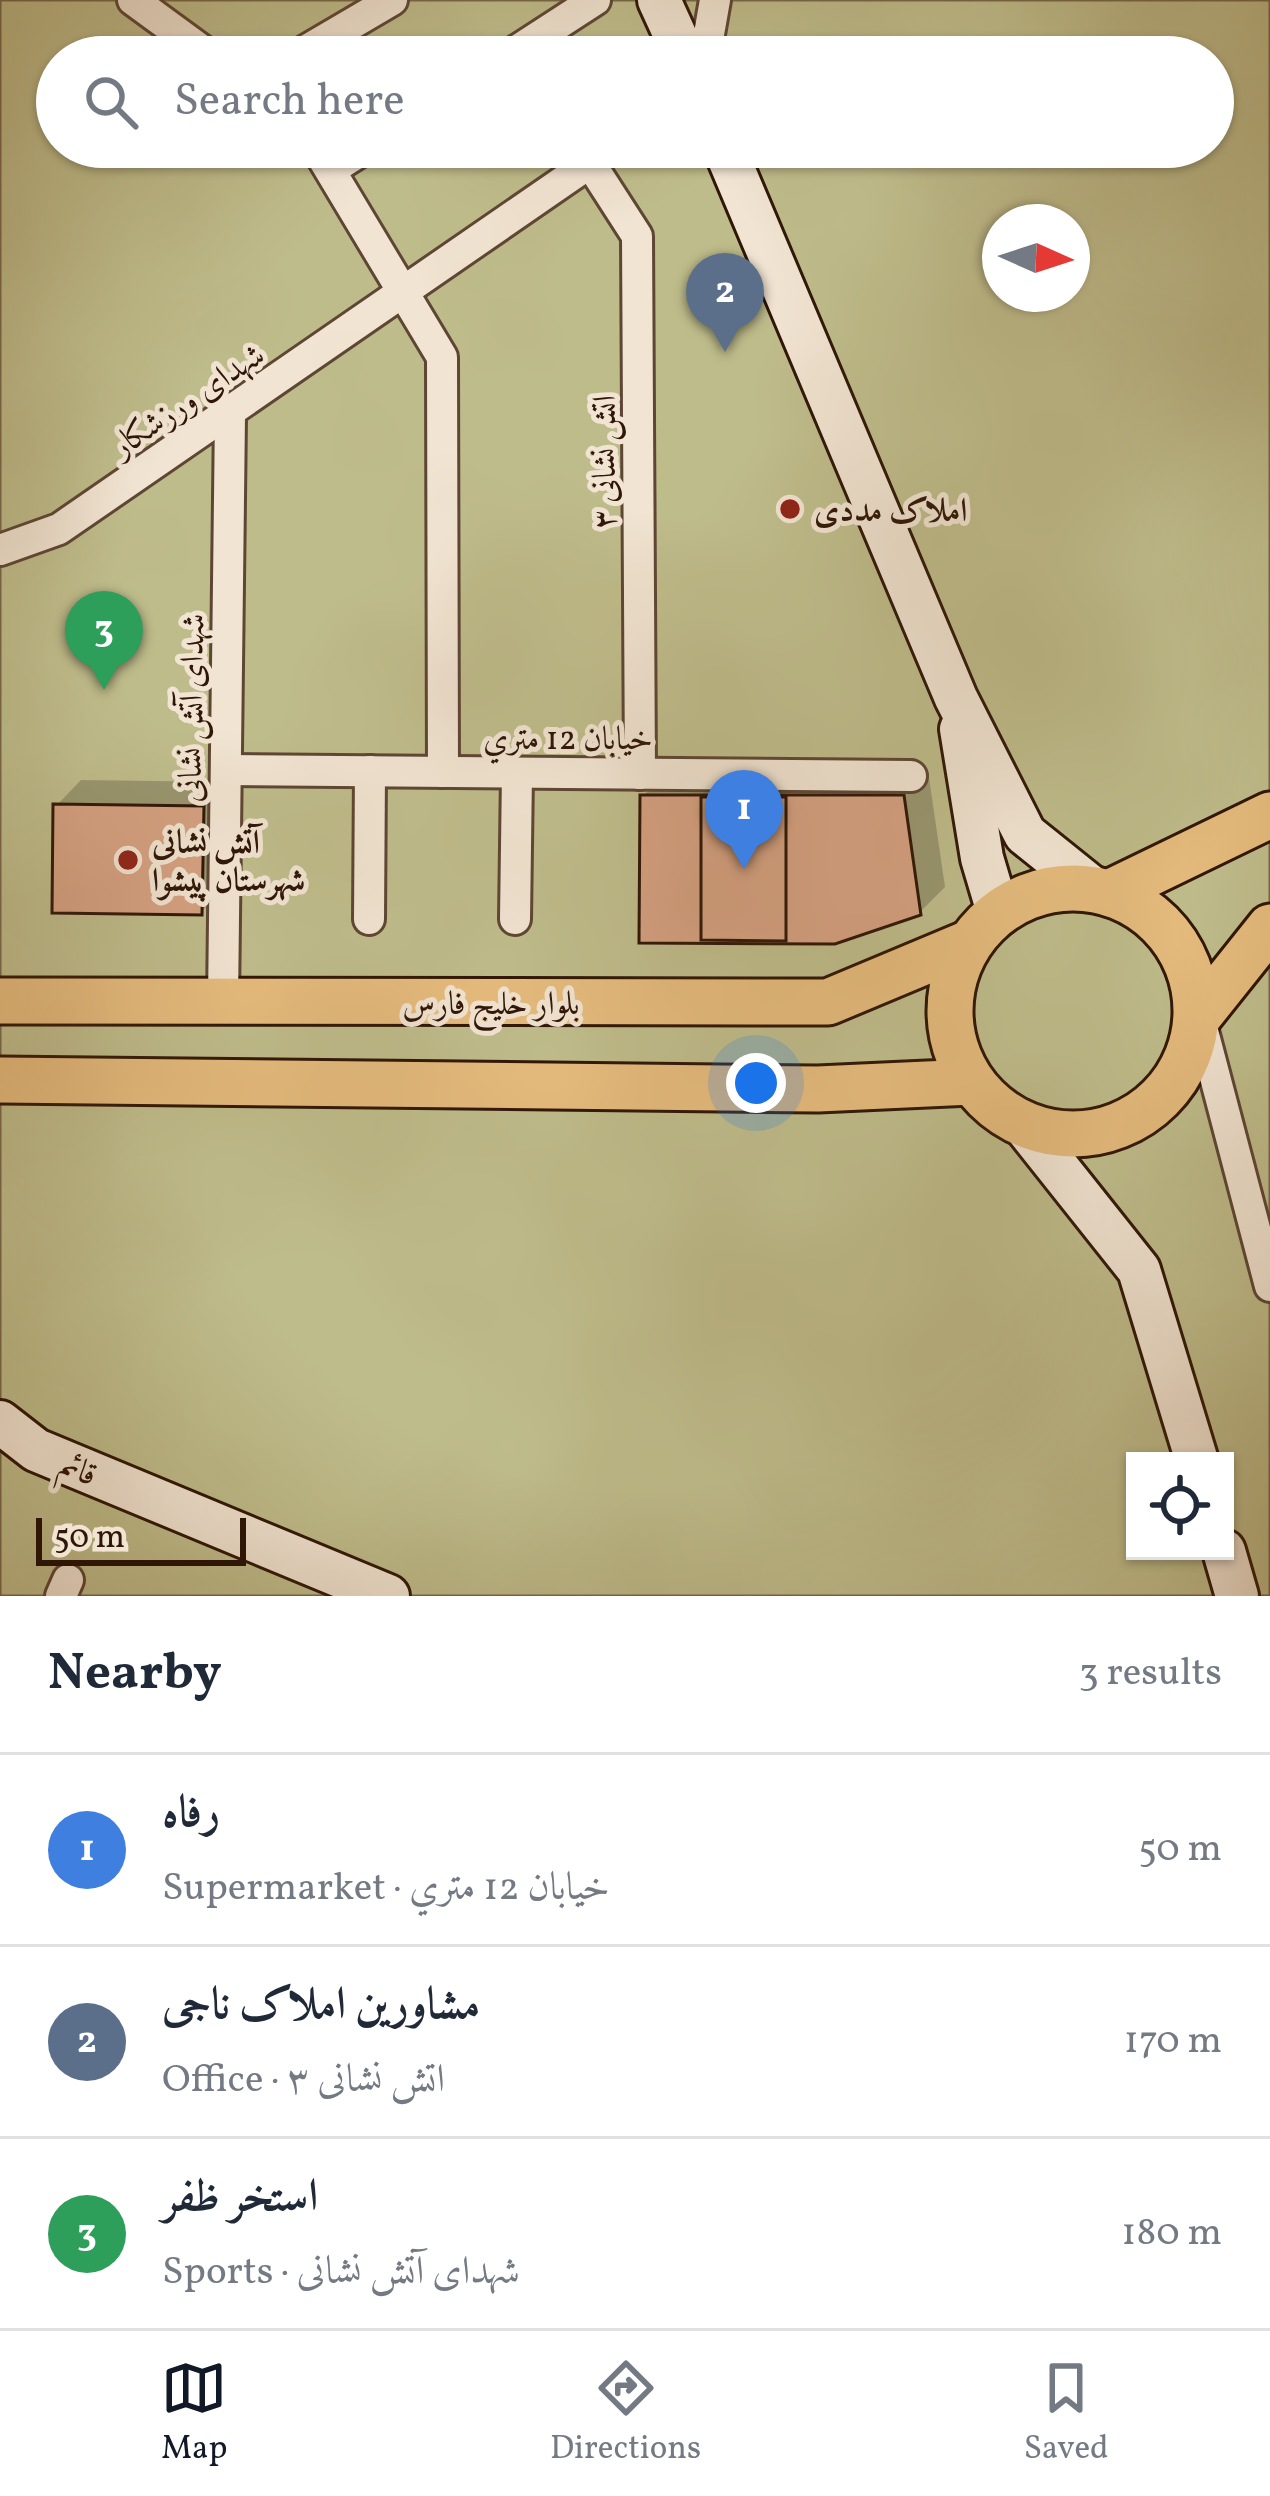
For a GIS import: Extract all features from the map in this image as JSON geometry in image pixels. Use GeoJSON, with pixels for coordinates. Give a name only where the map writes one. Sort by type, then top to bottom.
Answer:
{"type":"FeatureCollection","features":[{"type":"Feature","properties":{"kind":"main road"},"geometry":{"type":"LineString","coordinates":[[1102,892],[1270,815]]}},
{"type":"Feature","properties":{"kind":"main road"},"geometry":{"type":"LineString","coordinates":[[1199,1016],[1189,970],[1171,936],[1143,910],[1102,892],[1072,887],[1035,893],[984,928],[954,976],[950,1012],[956,1049],[971,1082],[994,1106],[1023,1124],[1072,1133],[1124,1123],[1154,1104],[1177,1077],[1199,1016],[1270,927]]}},
{"type":"Feature","properties":{"kind":"main road","name":"بلوار خلیج فارس"},"geometry":{"type":"LineString","coordinates":[[0,1001],[828,1002],[984,928]]}},
{"type":"Feature","properties":{"kind":"main road"},"geometry":{"type":"LineString","coordinates":[[8,1089],[818,1089],[971,1082]]}},
{"type":"Feature","properties":{"kind":"street"},"geometry":{"type":"LineString","coordinates":[[134,0],[183,36]]}},
{"type":"Feature","properties":{"kind":"street"},"geometry":{"type":"LineString","coordinates":[[331,36],[392,0]]}},
{"type":"Feature","properties":{"kind":"street"},"geometry":{"type":"LineString","coordinates":[[539,36],[595,0]]}},
{"type":"Feature","properties":{"kind":"street"},"geometry":{"type":"LineString","coordinates":[[659,0],[675,36]]}},
{"type":"Feature","properties":{"kind":"street"},"geometry":{"type":"LineString","coordinates":[[709,36],[715,0]]}},
{"type":"Feature","properties":{"kind":"street"},"geometry":{"type":"LineString","coordinates":[[330,168],[442,357],[443,772]]}},
{"type":"Feature","properties":{"kind":"street","name":"شهدای ورزشکار"},"geometry":{"type":"LineString","coordinates":[[0,550],[59,529],[582,168]]}},
{"type":"Feature","properties":{"kind":"street","name":"اتش نشانی ۳"},"geometry":{"type":"LineString","coordinates":[[607,168],[638,236],[640,774]]}},
{"type":"Feature","properties":{"kind":"street"},"geometry":{"type":"LineString","coordinates":[[733,168],[956,698],[1025,833],[1102,892]]}},
{"type":"Feature","properties":{"kind":"street","name":"شهدای آتش نشانی"},"geometry":{"type":"LineString","coordinates":[[223,1002],[230,415]]}},
{"type":"Feature","properties":{"kind":"street"},"geometry":{"type":"LineString","coordinates":[[956,698],[982,858],[984,928]]}},
{"type":"Feature","properties":{"kind":"street","name":"خيابان 12 متري"},"geometry":{"type":"LineString","coordinates":[[226,770],[910,776]]}},
{"type":"Feature","properties":{"kind":"street"},"geometry":{"type":"LineString","coordinates":[[369,919],[370,771]]}},
{"type":"Feature","properties":{"kind":"street"},"geometry":{"type":"LineString","coordinates":[[515,920],[517,772]]}},
{"type":"Feature","properties":{"kind":"street"},"geometry":{"type":"LineString","coordinates":[[1199,1016],[1270,1286]]}},
{"type":"Feature","properties":{"kind":"street"},"geometry":{"type":"LineString","coordinates":[[1023,1124],[1139,1270],[1194,1452]]}},
{"type":"Feature","properties":{"kind":"street","name":"قائم"},"geometry":{"type":"LineString","coordinates":[[0,1422],[18,1448],[388,1596]]}},
{"type":"Feature","properties":{"kind":"street"},"geometry":{"type":"LineString","coordinates":[[1227,1560],[1238,1596]]}},
{"type":"Feature","properties":{"kind":"shaded area"},"geometry":{"type":"Polygon","coordinates":[[[0,0],[1270,0],[1270,1596],[0,1596],[0,0]]]}},
{"type":"Feature","properties":{"kind":"building"},"geometry":{"type":"Polygon","coordinates":[[[640,795],[904,795],[921,915],[835,944],[639,943],[640,795]]]}},
{"type":"Feature","properties":{"kind":"building"},"geometry":{"type":"Polygon","coordinates":[[[701,797],[786,797],[786,941],[701,940],[701,797]]]}},
{"type":"Feature","properties":{"kind":"building","name":"آتش نشانی شهرستان پیشوا"},"geometry":{"type":"Polygon","coordinates":[[[53,804],[204,806],[202,915],[52,913],[53,804]]]}},
{"type":"Feature","properties":{"kind":"place","name":"مشاورین املاک ناجی"},"geometry":{"type":"Point","coordinates":[725,352]}},
{"type":"Feature","properties":{"kind":"place","name":"املاک مددی"},"geometry":{"type":"Point","coordinates":[790,509]}},
{"type":"Feature","properties":{"kind":"place","name":"استخر ظفر"},"geometry":{"type":"Point","coordinates":[104,690]}},
{"type":"Feature","properties":{"kind":"place","name":"آتش نشانی شهرستان پیشوا"},"geometry":{"type":"Point","coordinates":[128,860]}},
{"type":"Feature","properties":{"kind":"place","name":"رفاه"},"geometry":{"type":"Point","coordinates":[744,869]}}]}
